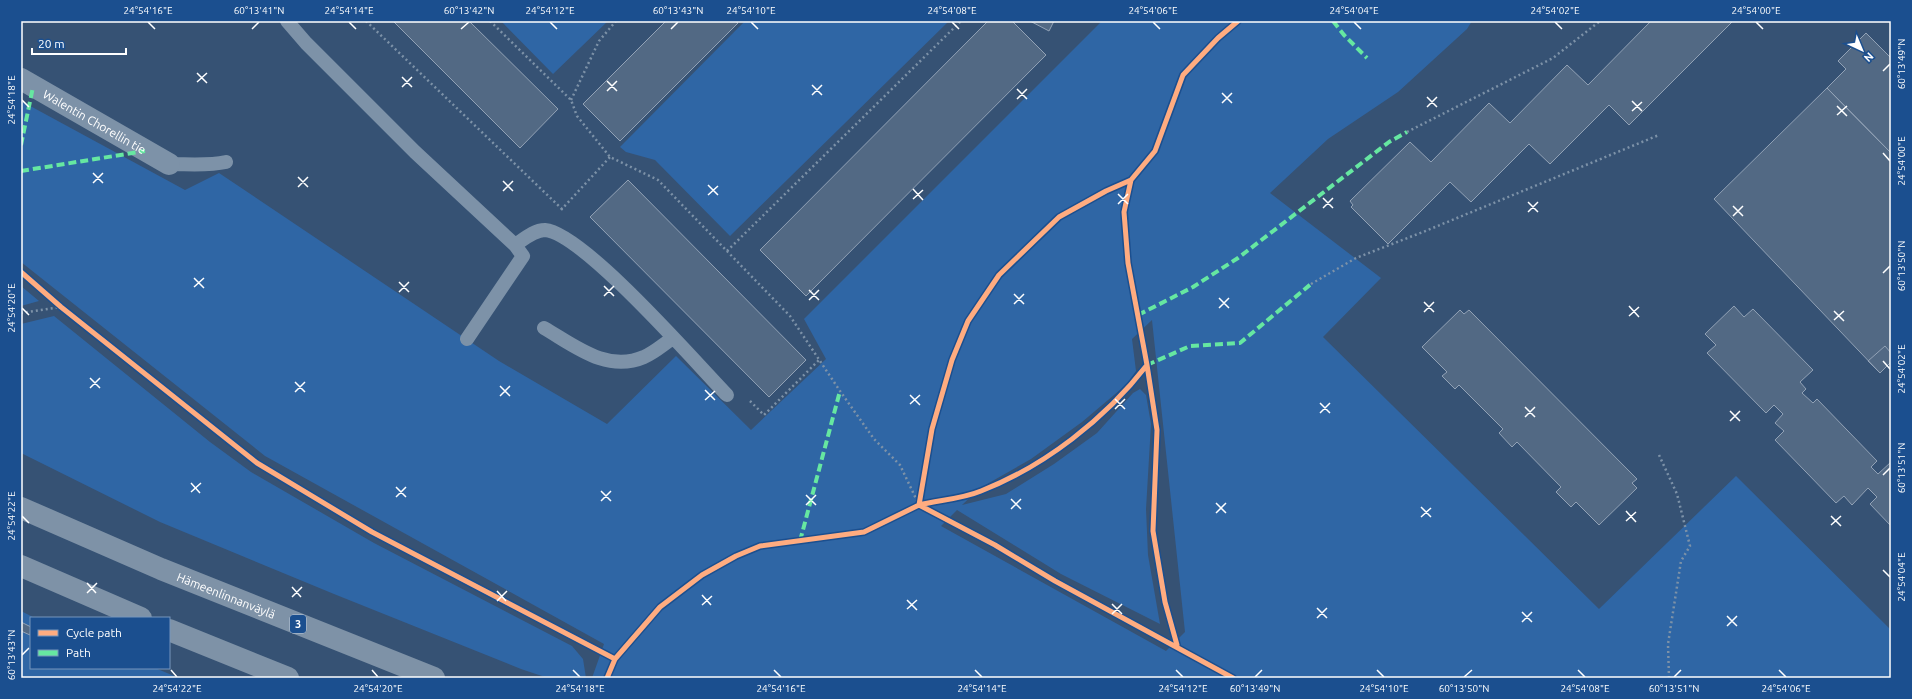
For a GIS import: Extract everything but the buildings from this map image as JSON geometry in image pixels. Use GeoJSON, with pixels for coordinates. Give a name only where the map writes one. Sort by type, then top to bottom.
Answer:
{"type":"FeatureCollection","features":[{"type":"Feature","properties":{"kind":"highway","name":"Hämeenlinnanväylä"},"geometry":{"type":"LineString","coordinates":[[21,508],[161,570],[434,678]]}},
{"type":"Feature","properties":{"kind":"highway"},"geometry":{"type":"LineString","coordinates":[[21,566],[139,617]]}},
{"type":"Feature","properties":{"kind":"highway"},"geometry":{"type":"LineString","coordinates":[[170,630],[288,678]]}},
{"type":"Feature","properties":{"kind":"street","name":"Walentin Chorellin tie"},"geometry":{"type":"LineString","coordinates":[[21,79],[169,164]]}},
{"type":"Feature","properties":{"kind":"lane"},"geometry":{"type":"LineString","coordinates":[[287,21],[306,43],[415,152],[515,245],[523,256],[467,339]]}},
{"type":"Feature","properties":{"kind":"lane"},"geometry":{"type":"LineString","coordinates":[[169,164],[197,164],[210,166],[226,162]]}},
{"type":"Feature","properties":{"kind":"lane"},"geometry":{"type":"LineString","coordinates":[[515,245],[529,234],[544,230],[558,234],[578,246],[621,284],[727,395]]}},
{"type":"Feature","properties":{"kind":"lane"},"geometry":{"type":"LineString","coordinates":[[544,328],[600,360],[622,363],[645,357],[673,338]]}},
{"type":"Feature","properties":{"kind":"path"},"geometry":{"type":"LineString","coordinates":[[366,21],[562,209]]}},
{"type":"Feature","properties":{"kind":"path"},"geometry":{"type":"LineString","coordinates":[[490,21],[571,100],[577,116],[610,158],[658,180],[790,316],[874,439],[900,465],[919,505]]}},
{"type":"Feature","properties":{"kind":"path"},"geometry":{"type":"LineString","coordinates":[[571,100],[599,41],[616,21]]}},
{"type":"Feature","properties":{"kind":"path"},"geometry":{"type":"LineString","coordinates":[[727,251],[961,21]]}},
{"type":"Feature","properties":{"kind":"path"},"geometry":{"type":"LineString","coordinates":[[1407,132],[1553,58],[1600,21]]}},
{"type":"Feature","properties":{"kind":"path"},"geometry":{"type":"LineString","coordinates":[[1311,284],[1356,258],[1659,135]]}},
{"type":"Feature","properties":{"kind":"path"},"geometry":{"type":"LineString","coordinates":[[544,230],[610,158]]}},
{"type":"Feature","properties":{"kind":"path"},"geometry":{"type":"LineString","coordinates":[[55,302],[67,312]]}},
{"type":"Feature","properties":{"kind":"path"},"geometry":{"type":"LineString","coordinates":[[21,313],[61,307]]}},
{"type":"Feature","properties":{"kind":"path"},"geometry":{"type":"LineString","coordinates":[[1659,455],[1676,494],[1690,546],[1681,561],[1668,644],[1669,678]]}},
{"type":"Feature","properties":{"kind":"path"},"geometry":{"type":"LineString","coordinates":[[919,505],[920,497]]}},
{"type":"Feature","properties":{"kind":"path"},"geometry":{"type":"LineString","coordinates":[[912,508],[919,505],[926,506]]}},
{"type":"Feature","properties":{"kind":"shaded area"},"geometry":{"type":"Polygon","coordinates":[[[501,21],[608,21],[553,74],[501,21]]]}},
{"type":"Feature","properties":{"kind":"shaded area"},"geometry":{"type":"Polygon","coordinates":[[[745,21],[949,21],[730,236],[655,160],[626,152],[620,147],[745,21]]]}},
{"type":"Feature","properties":{"kind":"shaded area"},"geometry":{"type":"Polygon","coordinates":[[[1102,21],[1472,21],[1467,29],[1398,92],[1328,139],[1270,193],[1381,278],[1323,337],[1599,609],[1736,476],[1891,630],[1891,678],[592,678],[604,644],[265,456],[21,262],[21,101],[185,190],[219,173],[499,361],[607,424],[676,356],[751,430],[826,359],[804,319],[1102,21]],[[1152,320],[1132,339],[1136,371],[1127,384],[1082,422],[1031,459],[980,488],[962,505],[1006,494],[1054,464],[1097,433],[1133,393],[1140,389],[1146,395],[1151,424],[1146,509],[1148,555],[1160,624],[1061,574],[957,510],[941,526],[1166,651],[1185,632],[1152,320]]]}},
{"type":"Feature","properties":{"kind":"shaded area"},"geometry":{"type":"Polygon","coordinates":[[[21,286],[39,301],[21,306],[21,286]]]}},
{"type":"Feature","properties":{"kind":"shaded area"},"geometry":{"type":"Polygon","coordinates":[[[54,316],[210,442],[251,472],[374,543],[572,646],[583,659],[586,678],[548,678],[521,669],[160,522],[21,453],[21,324],[54,316]]]}},
{"type":"Feature","properties":{"kind":"shaded area"},"geometry":{"type":"Polygon","coordinates":[[[21,611],[33,617],[30,617],[30,669],[157,669],[179,678],[21,678],[21,611]]]}},
{"type":"Feature","properties":{"kind":"marked path"},"geometry":{"type":"LineString","coordinates":[[1333,21],[1344,35],[1367,58]]}},
{"type":"Feature","properties":{"kind":"marked path"},"geometry":{"type":"LineString","coordinates":[[21,145],[33,87]]}},
{"type":"Feature","properties":{"kind":"marked path"},"geometry":{"type":"LineString","coordinates":[[1138,315],[1193,287],[1238,258],[1389,142],[1407,132]]}},
{"type":"Feature","properties":{"kind":"marked path"},"geometry":{"type":"LineString","coordinates":[[21,171],[145,151]]}},
{"type":"Feature","properties":{"kind":"marked path"},"geometry":{"type":"LineString","coordinates":[[1147,365],[1190,346],[1240,343],[1311,284]]}},
{"type":"Feature","properties":{"kind":"marked path"},"geometry":{"type":"LineString","coordinates":[[800,541],[840,391]]}},
{"type":"Feature","properties":{"kind":"cycle path"},"geometry":{"type":"LineString","coordinates":[[1131,180],[1124,212],[1128,263],[1147,365],[1130,385],[1093,422],[1051,454],[1005,481],[974,494],[919,505],[932,429],[952,360],[968,321],[999,275],[1059,217],[1106,191],[1131,180],[1155,151],[1183,75],[1218,38],[1238,21]]}},
{"type":"Feature","properties":{"kind":"cycle path"},"geometry":{"type":"LineString","coordinates":[[21,272],[61,307],[257,463],[372,532],[615,659]]}},
{"type":"Feature","properties":{"kind":"cycle path"},"geometry":{"type":"LineString","coordinates":[[1147,365],[1157,430],[1153,531],[1165,602],[1177,645]]}},
{"type":"Feature","properties":{"kind":"cycle path"},"geometry":{"type":"LineString","coordinates":[[607,678],[615,659],[660,607],[702,575],[736,556],[760,546],[864,532],[919,505],[995,545],[1055,581],[1233,678]]}}]}
